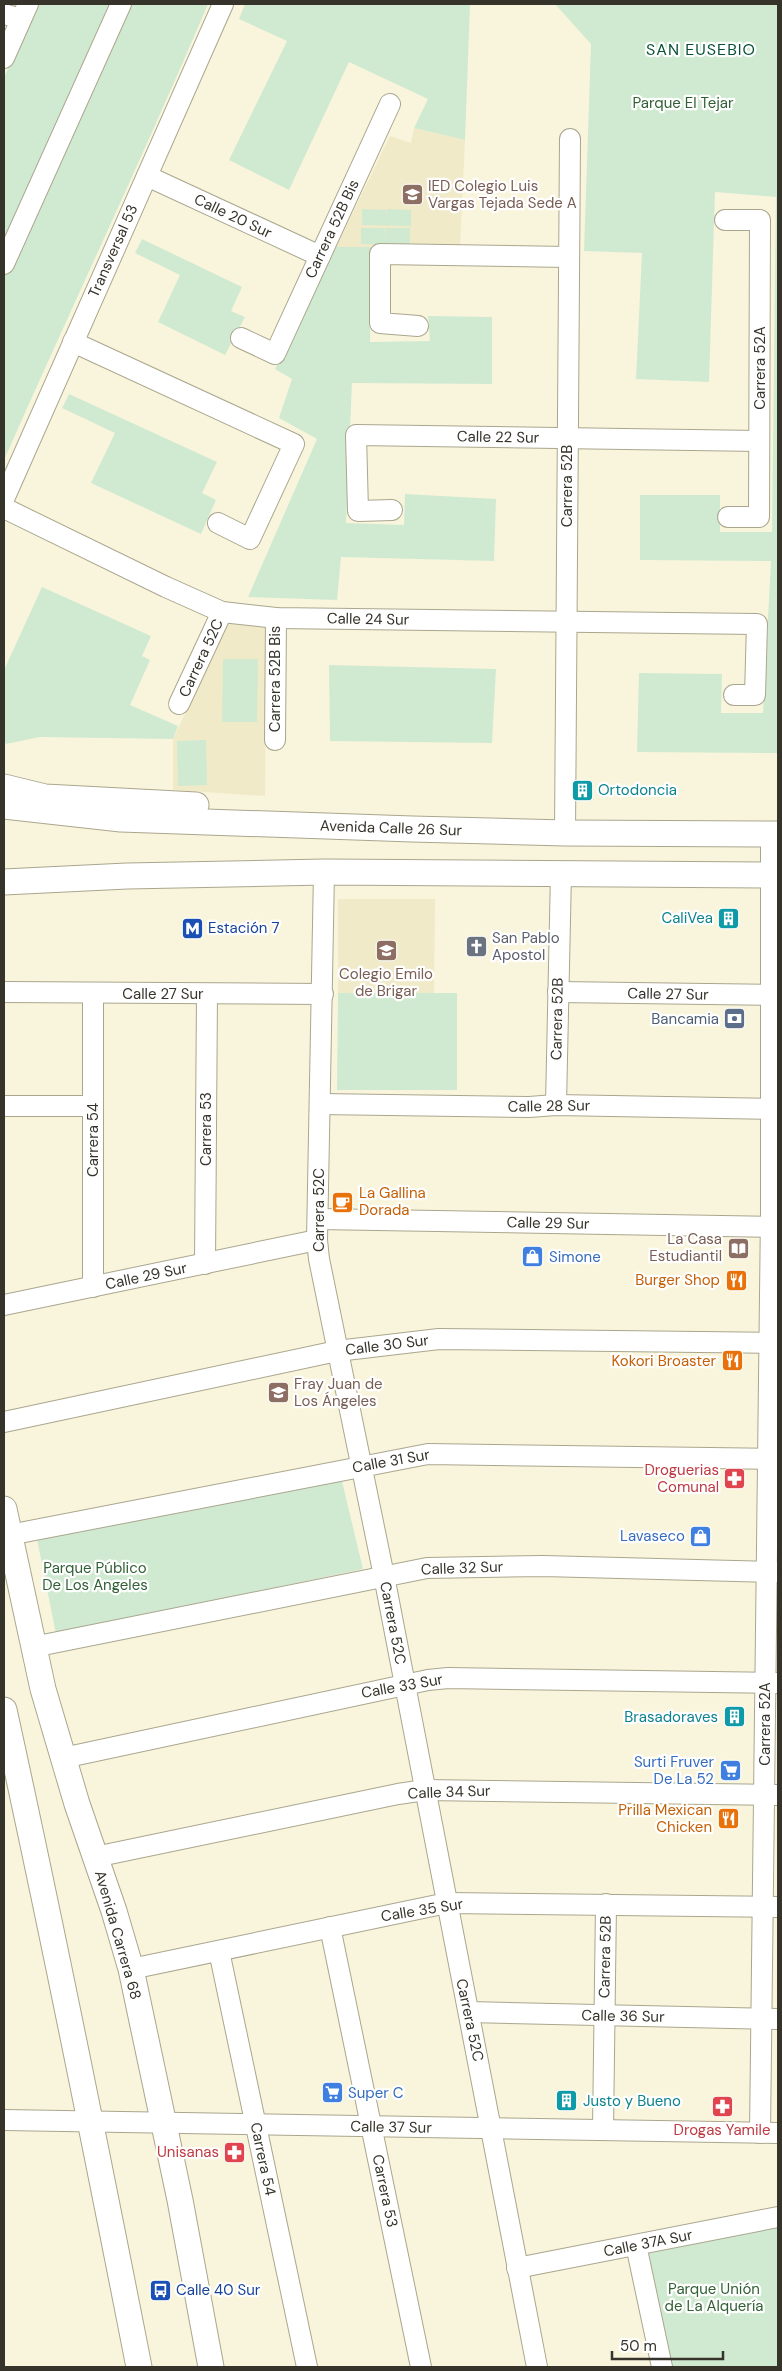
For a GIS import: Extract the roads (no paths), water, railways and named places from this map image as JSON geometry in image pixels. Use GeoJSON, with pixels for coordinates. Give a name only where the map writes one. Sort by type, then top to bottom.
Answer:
{"type":"FeatureCollection","features":[{"type":"Feature","properties":{"kind":"main road"},"geometry":{"type":"LineString","coordinates":[[4,787],[45,798],[152,801],[412,829]]}},
{"type":"Feature","properties":{"kind":"main road","name":"Avenida Calle 26 Sur"},"geometry":{"type":"LineString","coordinates":[[4,806],[121,818],[412,829],[565,833],[774,834]]}},
{"type":"Feature","properties":{"kind":"main road"},"geometry":{"type":"LineString","coordinates":[[4,882],[127,876],[324,872],[774,875]]}},
{"type":"Feature","properties":{"kind":"main road","name":"Avenida Carrera 68"},"geometry":{"type":"LineString","coordinates":[[4,1508],[43,1690],[131,1969],[164,2123],[211,2367]]}},
{"type":"Feature","properties":{"kind":"main road"},"geometry":{"type":"LineString","coordinates":[[4,1710],[91,2122],[139,2367]]}},
{"type":"Feature","properties":{"kind":"street"},"geometry":{"type":"LineString","coordinates":[[4,264],[121,4]]}},
{"type":"Feature","properties":{"kind":"street","name":"Transversal 53"},"geometry":{"type":"LineString","coordinates":[[4,499],[223,4]]}},
{"type":"Feature","properties":{"kind":"street"},"geometry":{"type":"LineString","coordinates":[[4,58],[17,12]]}},
{"type":"Feature","properties":{"kind":"street","name":"Carrera 52B Bis"},"geometry":{"type":"LineString","coordinates":[[242,338],[275,354],[390,104]]}},
{"type":"Feature","properties":{"kind":"street","name":"Carrera 52B"},"geometry":{"type":"LineString","coordinates":[[565,833],[570,139]]}},
{"type":"Feature","properties":{"kind":"street","name":"Calle 20 Sur"},"geometry":{"type":"LineString","coordinates":[[147,176],[320,256]]}},
{"type":"Feature","properties":{"kind":"street","name":"Carrera 52A"},"geometry":{"type":"LineString","coordinates":[[725,220],[760,220],[759,517],[728,517]]}},
{"type":"Feature","properties":{"kind":"street"},"geometry":{"type":"LineString","coordinates":[[418,326],[380,323],[380,254],[568,257]]}},
{"type":"Feature","properties":{"kind":"street"},"geometry":{"type":"LineString","coordinates":[[73,342],[294,444],[250,539],[218,523]]}},
{"type":"Feature","properties":{"kind":"street","name":"Calle 22 Sur"},"geometry":{"type":"LineString","coordinates":[[392,510],[358,511],[356,435],[759,440]]}},
{"type":"Feature","properties":{"kind":"street","name":"Calle 24 Sur"},"geometry":{"type":"LineString","coordinates":[[4,508],[166,588],[222,612],[276,618],[757,624],[755,695],[734,696]]}},
{"type":"Feature","properties":{"kind":"street","name":"Carrera 52C"},"geometry":{"type":"LineString","coordinates":[[179,704],[222,612]]}},
{"type":"Feature","properties":{"kind":"street","name":"Carrera 52B Bis"},"geometry":{"type":"LineString","coordinates":[[275,740],[276,618]]}},
{"type":"Feature","properties":{"kind":"street","name":"Carrera 52A"},"geometry":{"type":"LineString","coordinates":[[769,2133],[775,1227],[774,834]]}},
{"type":"Feature","properties":{"kind":"street","name":"Carrera 52C"},"geometry":{"type":"LineString","coordinates":[[324,872],[317,1240],[323,1282],[384,1576],[537,2367]]}},
{"type":"Feature","properties":{"kind":"street","name":"Carrera 52B"},"geometry":{"type":"LineString","coordinates":[[556,1105],[561,873]]}},
{"type":"Feature","properties":{"kind":"street","name":"Calle 27 Sur"},"geometry":{"type":"LineString","coordinates":[[4,992],[323,994]]}},
{"type":"Feature","properties":{"kind":"street","name":"Calle 27 Sur"},"geometry":{"type":"LineString","coordinates":[[558,992],[775,995]]}},
{"type":"Feature","properties":{"kind":"street","name":"Carrera 54"},"geometry":{"type":"LineString","coordinates":[[92,1288],[93,993]]}},
{"type":"Feature","properties":{"kind":"street","name":"Carrera 53"},"geometry":{"type":"LineString","coordinates":[[204,1264],[207,994]]}},
{"type":"Feature","properties":{"kind":"street","name":"Calle 28 Sur"},"geometry":{"type":"LineString","coordinates":[[320,1104],[529,1107],[556,1105],[775,1109]]}},
{"type":"Feature","properties":{"kind":"street"},"geometry":{"type":"LineString","coordinates":[[4,1106],[93,1106]]}},
{"type":"Feature","properties":{"kind":"street","name":"Calle 29 Sur"},"geometry":{"type":"LineString","coordinates":[[318,1219],[775,1227]]}},
{"type":"Feature","properties":{"kind":"street","name":"Calle 29 Sur"},"geometry":{"type":"LineString","coordinates":[[4,1305],[317,1240]]}},
{"type":"Feature","properties":{"kind":"street","name":"Calle 30 Sur"},"geometry":{"type":"LineString","coordinates":[[4,1422],[337,1351],[455,1338],[774,1343]]}},
{"type":"Feature","properties":{"kind":"street","name":"Calle 31 Sur"},"geometry":{"type":"LineString","coordinates":[[10,1535],[406,1457],[451,1453],[773,1459]]}},
{"type":"Feature","properties":{"kind":"street","name":"Calle 32 Sur"},"geometry":{"type":"LineString","coordinates":[[33,1647],[384,1576],[446,1566],[773,1572]]}},
{"type":"Feature","properties":{"kind":"street","name":"Calle 33 Sur"},"geometry":{"type":"LineString","coordinates":[[63,1758],[404,1684],[448,1678],[772,1683]]}},
{"type":"Feature","properties":{"kind":"street","name":"Calle 34 Sur"},"geometry":{"type":"LineString","coordinates":[[95,1857],[425,1790],[771,1795]]}},
{"type":"Feature","properties":{"kind":"street","name":"Calle 35 Sur"},"geometry":{"type":"LineString","coordinates":[[131,1969],[447,1903],[770,1907]]}},
{"type":"Feature","properties":{"kind":"street","name":"Carrera 52B"},"geometry":{"type":"LineString","coordinates":[[602,2130],[606,1904]]}},
{"type":"Feature","properties":{"kind":"street","name":"Carrera 53"},"geometry":{"type":"LineString","coordinates":[[330,1927],[421,2367]]}},
{"type":"Feature","properties":{"kind":"street","name":"Carrera 54"},"geometry":{"type":"LineString","coordinates":[[219,1951],[307,2367]]}},
{"type":"Feature","properties":{"kind":"street","name":"Calle 36 Sur"},"geometry":{"type":"LineString","coordinates":[[469,2012],[770,2018]]}},
{"type":"Feature","properties":{"kind":"street","name":"Calle 37 Sur"},"geometry":{"type":"LineString","coordinates":[[4,2120],[769,2133]]}},
{"type":"Feature","properties":{"kind":"street","name":"Calle 37A Sur"},"geometry":{"type":"LineString","coordinates":[[517,2268],[778,2217]]}},
{"type":"Feature","properties":{"kind":"street"},"geometry":{"type":"LineString","coordinates":[[636,2245],[662,2367]]}},
{"type":"Feature","properties":{"kind":"place","name":"IED Colegio Luis Vargas Tejada Sede A"},"geometry":{"type":"Point","coordinates":[412,195]}},
{"type":"Feature","properties":{"kind":"place","name":"Ortodoncia"},"geometry":{"type":"Point","coordinates":[582,790]}},
{"type":"Feature","properties":{"kind":"place","name":"CaliVea"},"geometry":{"type":"Point","coordinates":[729,918]}},
{"type":"Feature","properties":{"kind":"place","name":"Estación 7"},"geometry":{"type":"Point","coordinates":[192,928]}},
{"type":"Feature","properties":{"kind":"place","name":"San Pablo Apostol"},"geometry":{"type":"Point","coordinates":[476,947]}},
{"type":"Feature","properties":{"kind":"place","name":"Colegio Emilo de Brigar"},"geometry":{"type":"Point","coordinates":[386,951]}},
{"type":"Feature","properties":{"kind":"place","name":"Bancamia"},"geometry":{"type":"Point","coordinates":[735,1019]}},
{"type":"Feature","properties":{"kind":"place","name":"La Gallina Dorada"},"geometry":{"type":"Point","coordinates":[343,1202]}},
{"type":"Feature","properties":{"kind":"place","name":"La Casa Estudiantil"},"geometry":{"type":"Point","coordinates":[738,1248]}},
{"type":"Feature","properties":{"kind":"place","name":"Simone"},"geometry":{"type":"Point","coordinates":[533,1257]}},
{"type":"Feature","properties":{"kind":"place","name":"Burger Shop"},"geometry":{"type":"Point","coordinates":[736,1280]}},
{"type":"Feature","properties":{"kind":"place","name":"Kokori Broaster"},"geometry":{"type":"Point","coordinates":[732,1361]}},
{"type":"Feature","properties":{"kind":"place","name":"Fray Juan de Los Ángeles"},"geometry":{"type":"Point","coordinates":[278,1393]}},
{"type":"Feature","properties":{"kind":"place","name":"Droguerias Comunal"},"geometry":{"type":"Point","coordinates":[735,1479]}},
{"type":"Feature","properties":{"kind":"place","name":"Lavaseco"},"geometry":{"type":"Point","coordinates":[701,1536]}},
{"type":"Feature","properties":{"kind":"place","name":"Brasadoraves"},"geometry":{"type":"Point","coordinates":[734,1717]}},
{"type":"Feature","properties":{"kind":"place","name":"Surti Fruver De La 52"},"geometry":{"type":"Point","coordinates":[730,1771]}},
{"type":"Feature","properties":{"kind":"place","name":"Prilla Mexican Chicken"},"geometry":{"type":"Point","coordinates":[728,1819]}},
{"type":"Feature","properties":{"kind":"place","name":"Super C"},"geometry":{"type":"Point","coordinates":[332,2093]}},
{"type":"Feature","properties":{"kind":"place","name":"Justo y Bueno"},"geometry":{"type":"Point","coordinates":[567,2101]}},
{"type":"Feature","properties":{"kind":"place","name":"Drogas Yamile"},"geometry":{"type":"Point","coordinates":[722,2107]}},
{"type":"Feature","properties":{"kind":"place","name":"Unisanas"},"geometry":{"type":"Point","coordinates":[235,2152]}},
{"type":"Feature","properties":{"kind":"place","name":"Calle 40 Sur"},"geometry":{"type":"Point","coordinates":[160,2290]}},
{"type":"Feature","properties":{"kind":"district","name":"SAN EUSEBIO"},"geometry":{"type":"Point","coordinates":[701,49]}},
{"type":"Feature","properties":{"kind":"park label","name":"Parque El Tejar"},"geometry":{"type":"Point","coordinates":[683,103]}},
{"type":"Feature","properties":{"kind":"park label","name":"Parque Público De Los Angeles"},"geometry":{"type":"Point","coordinates":[95,1576]}},
{"type":"Feature","properties":{"kind":"park label","name":"Parque Unión de La Alquería"},"geometry":{"type":"Point","coordinates":[714,2298]}}]}
